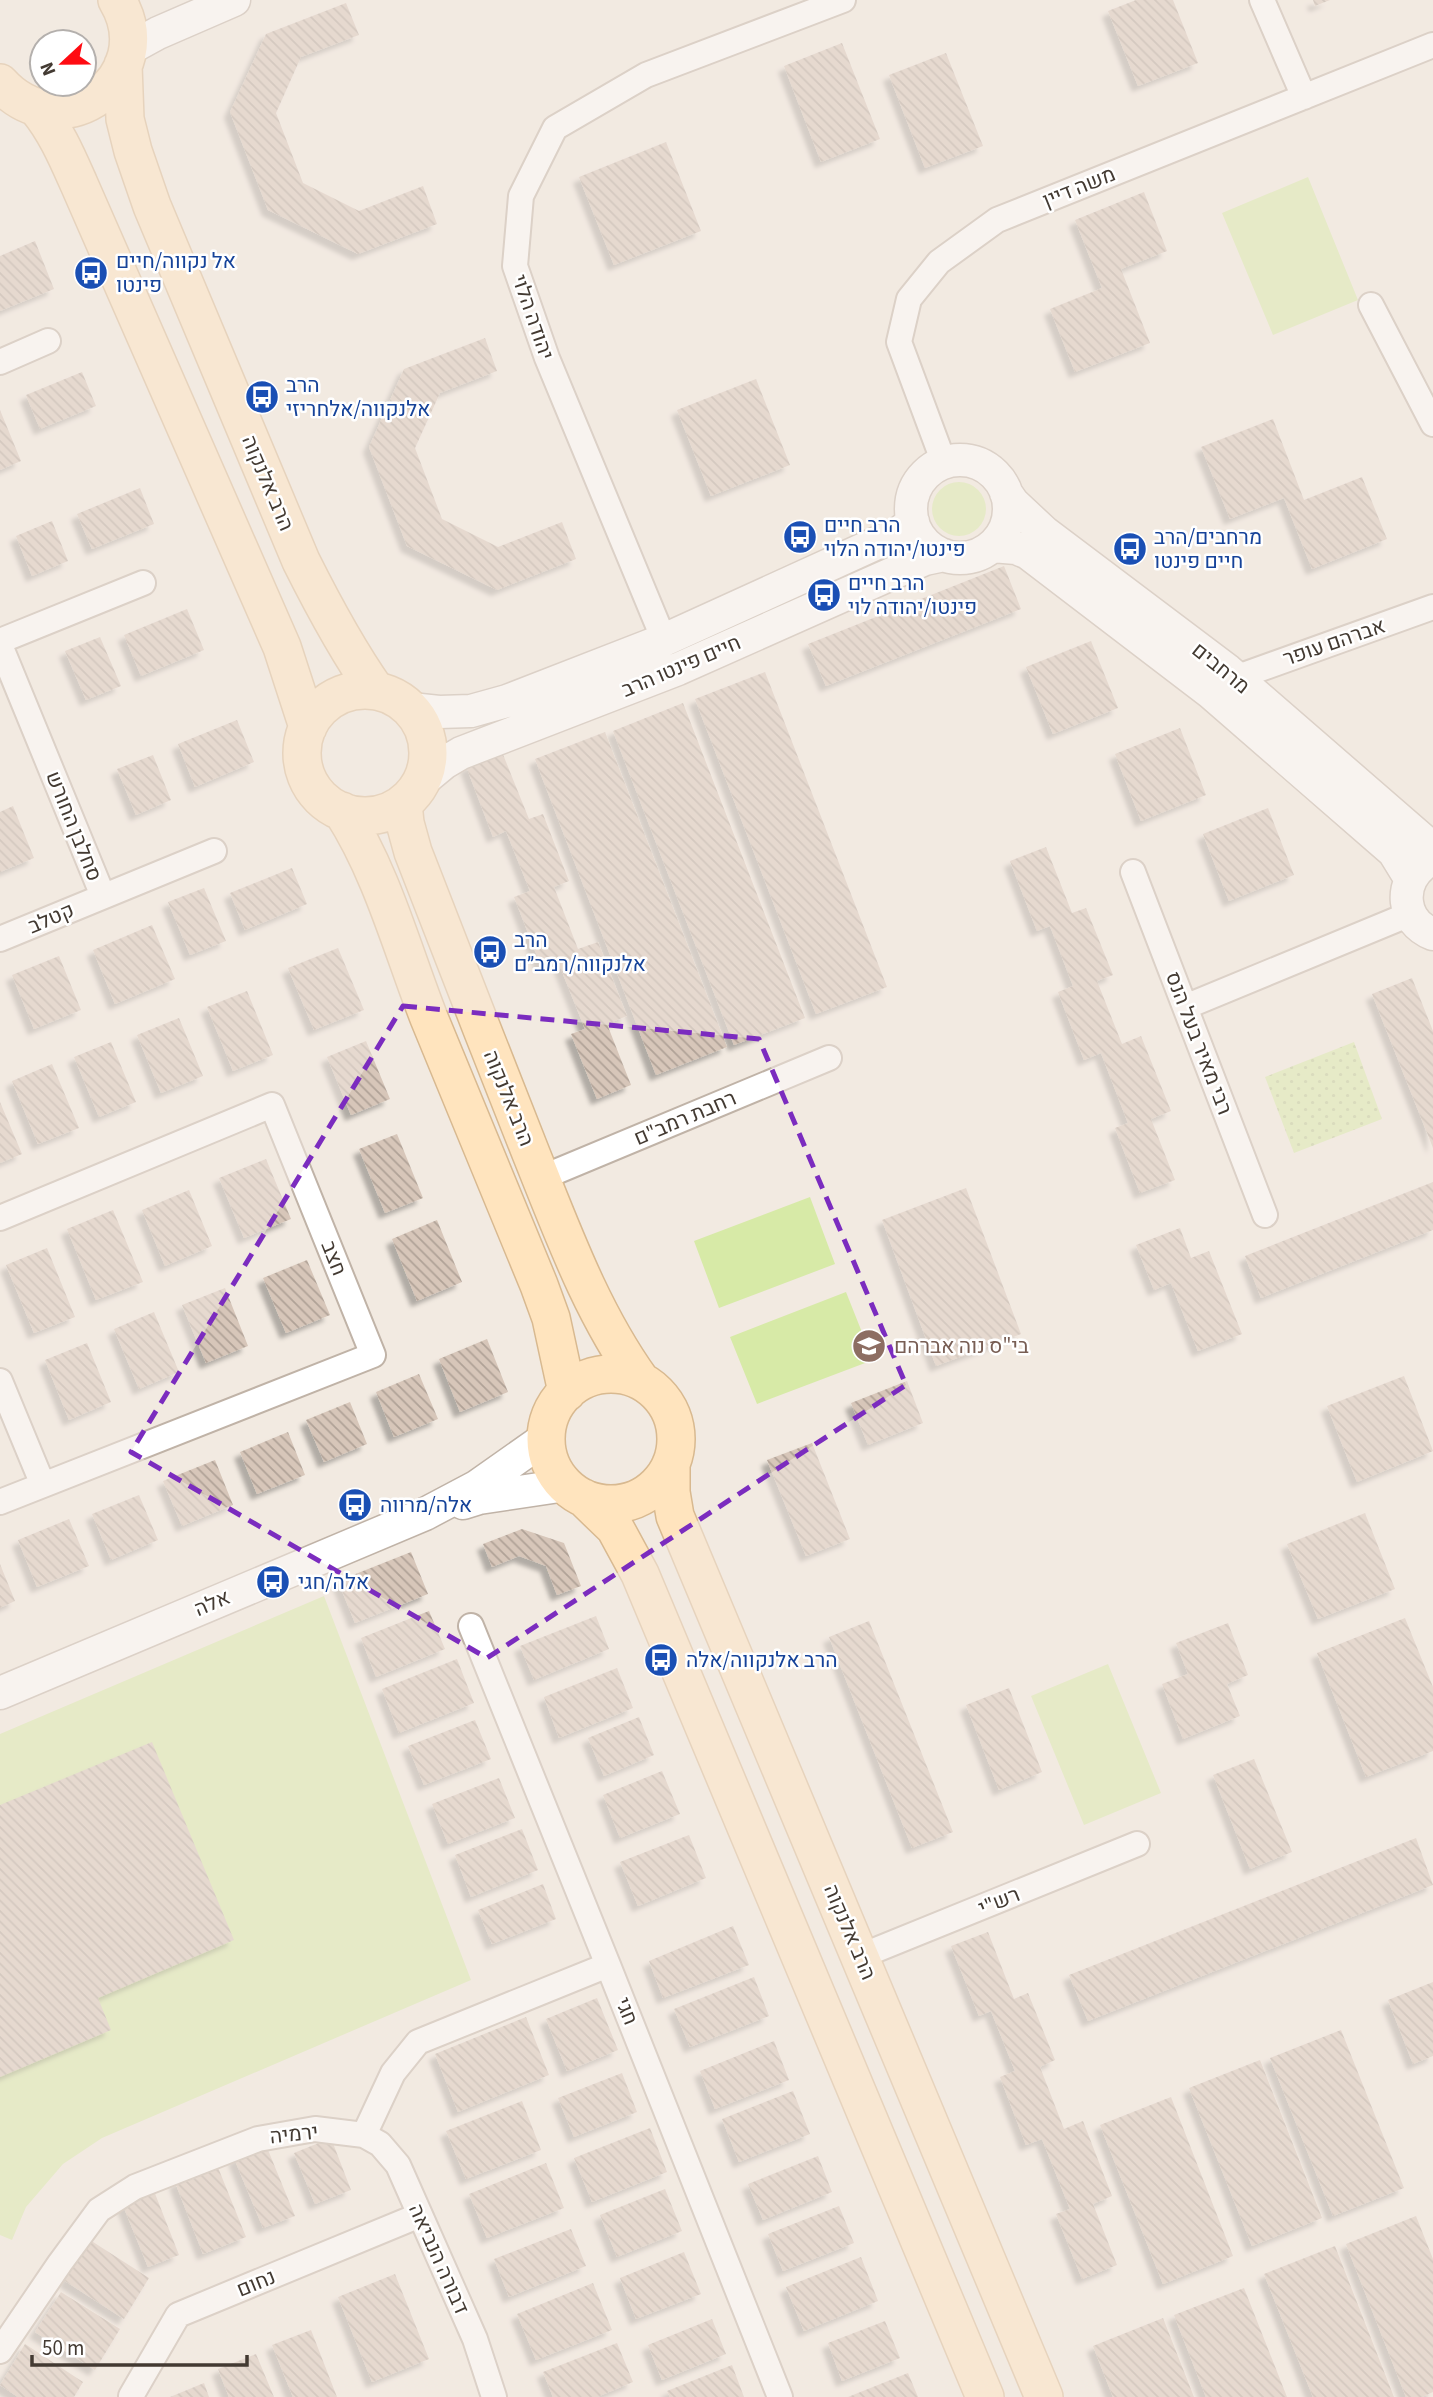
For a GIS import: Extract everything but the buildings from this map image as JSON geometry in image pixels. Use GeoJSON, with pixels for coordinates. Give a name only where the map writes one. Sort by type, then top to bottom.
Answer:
{"type":"FeatureCollection","features":[{"type":"Feature","properties":{"kind":"main road","name":"הרב אלנקוה"},"geometry":{"type":"LineString","coordinates":[[117,0],[127,24],[125,119],[133,152],[152,206],[302,561],[338,633],[376,691]]}},
{"type":"Feature","properties":{"kind":"main road"},"geometry":{"type":"LineString","coordinates":[[14,98],[66,110],[89,103],[106,91],[125,58]]}},
{"type":"Feature","properties":{"kind":"main road"},"geometry":{"type":"LineString","coordinates":[[14,98],[48,121],[62,145],[282,647],[308,727]]}},
{"type":"Feature","properties":{"kind":"main road"},"geometry":{"type":"LineString","coordinates":[[376,691],[399,700],[411,709],[426,736],[428,752],[427,767],[412,793],[389,811],[374,815],[357,815],[342,811],[316,792],[308,778],[303,753],[308,727],[328,702],[342,694],[376,691]]}},
{"type":"Feature","properties":{"kind":"main road","name":"הרב אלנקוה"},"geometry":{"type":"LineString","coordinates":[[412,793],[405,822],[413,852],[541,1178],[599,1314],[618,1350],[640,1381]]}},
{"type":"Feature","properties":{"kind":"main road","name":"הרב אלנקוה"},"geometry":{"type":"LineString","coordinates":[[342,811],[359,837],[372,868],[429,1018],[539,1285],[554,1330],[567,1392]]}},
{"type":"Feature","properties":{"kind":"main road"},"geometry":{"type":"LineString","coordinates":[[575,1491],[615,1504],[635,1500],[653,1489],[671,1464],[676,1445],[672,1417],[663,1399],[640,1381],[622,1375],[603,1375],[583,1380],[567,1392],[555,1407],[548,1427],[549,1456],[558,1476],[615,1528],[640,1574],[985,2397]]}},
{"type":"Feature","properties":{"kind":"main road","name":"הרב אלנקוה"},"geometry":{"type":"LineString","coordinates":[[671,1464],[671,1492],[676,1516],[1044,2397]]}},
{"type":"Feature","properties":{"kind":"street"},"geometry":{"type":"LineString","coordinates":[[125,58],[158,33],[234,0]]}},
{"type":"Feature","properties":{"kind":"street","name":"יהודה הלוי"},"geometry":{"type":"LineString","coordinates":[[664,640],[547,358],[515,266],[521,197],[555,128],[646,75],[843,0]]}},
{"type":"Feature","properties":{"kind":"street"},"geometry":{"type":"LineString","coordinates":[[1262,0],[1304,97]]}},
{"type":"Feature","properties":{"kind":"street","name":"משה דיין"},"geometry":{"type":"LineString","coordinates":[[944,463],[899,342],[909,299],[939,262],[998,220],[1433,45]]}},
{"type":"Feature","properties":{"kind":"street"},"geometry":{"type":"LineString","coordinates":[[1371,305],[1433,424]]}},
{"type":"Feature","properties":{"kind":"street"},"geometry":{"type":"LineString","coordinates":[[0,362],[48,341]]}},
{"type":"Feature","properties":{"kind":"street"},"geometry":{"type":"LineString","coordinates":[[967,461],[988,469],[1006,493],[1009,508],[1007,523],[1001,536],[980,554],[967,558],[944,555],[928,546],[913,522],[911,508],[920,480],[931,469],[944,463],[967,461]]}},
{"type":"Feature","properties":{"kind":"street","name":"מרחבים"},"geometry":{"type":"LineString","coordinates":[[1006,493],[1018,509],[1044,532],[1235,678],[1433,849]]}},
{"type":"Feature","properties":{"kind":"street","name":"חיים פינטו הרב"},"geometry":{"type":"LineString","coordinates":[[411,709],[471,711],[508,701],[664,640],[899,533],[913,522]]}},
{"type":"Feature","properties":{"kind":"street","name":"מרחבים"},"geometry":{"type":"LineString","coordinates":[[992,546],[1016,548],[1028,553],[1210,692],[1394,852],[1422,869]]}},
{"type":"Feature","properties":{"kind":"street","name":"חיים פינטו הרב"},"geometry":{"type":"LineString","coordinates":[[412,793],[444,763],[461,753],[678,669],[925,559],[944,555]]}},
{"type":"Feature","properties":{"kind":"street","name":"סחלבן החורש"},"geometry":{"type":"LineString","coordinates":[[143,583],[0,643],[103,896],[214,851]]}},
{"type":"Feature","properties":{"kind":"street","name":"אברהם עופר"},"geometry":{"type":"LineString","coordinates":[[1235,678],[1433,607]]}},
{"type":"Feature","properties":{"kind":"street"},"geometry":{"type":"LineString","coordinates":[[1185,1007],[1426,929],[1406,890],[1422,869]]}},
{"type":"Feature","properties":{"kind":"street","name":"רבי מאיר בעל הנס"},"geometry":{"type":"LineString","coordinates":[[1133,872],[1265,1214]]}},
{"type":"Feature","properties":{"kind":"street","name":"קטלב"},"geometry":{"type":"LineString","coordinates":[[0,939],[103,896]]}},
{"type":"Feature","properties":{"kind":"street","name":"רחבת רמב\"ם"},"geometry":{"type":"LineString","coordinates":[[541,1178],[829,1058]]}},
{"type":"Feature","properties":{"kind":"street","name":"חצב"},"geometry":{"type":"LineString","coordinates":[[0,1218],[272,1105],[373,1354],[0,1502]]}},
{"type":"Feature","properties":{"kind":"street"},"geometry":{"type":"LineString","coordinates":[[0,1381],[43,1485]]}},
{"type":"Feature","properties":{"kind":"street","name":"אלה"},"geometry":{"type":"LineString","coordinates":[[0,1693],[425,1514],[476,1487],[547,1437]]}},
{"type":"Feature","properties":{"kind":"street","name":"אלה"},"geometry":{"type":"LineString","coordinates":[[425,1514],[479,1498],[575,1491]]}},
{"type":"Feature","properties":{"kind":"street","name":"חגי"},"geometry":{"type":"LineString","coordinates":[[471,1626],[780,2397]]}},
{"type":"Feature","properties":{"kind":"street","name":"רש\"י"},"geometry":{"type":"LineString","coordinates":[[860,1956],[1137,1844]]}},
{"type":"Feature","properties":{"kind":"street"},"geometry":{"type":"LineString","coordinates":[[363,2135],[393,2073],[418,2042],[608,1965]]}},
{"type":"Feature","properties":{"kind":"street","name":"ירמיה"},"geometry":{"type":"LineString","coordinates":[[0,2351],[99,2210],[135,2187],[258,2138],[315,2129],[363,2135]]}},
{"type":"Feature","properties":{"kind":"street","name":"דבורה הנביאה"},"geometry":{"type":"LineString","coordinates":[[363,2135],[380,2144],[398,2165],[475,2339],[494,2397]]}},
{"type":"Feature","properties":{"kind":"street","name":"נחום"},"geometry":{"type":"LineString","coordinates":[[131,2396],[178,2315],[420,2216]]}},
{"type":"Feature","properties":{"kind":"highlighted area"},"geometry":{"type":"Polygon","coordinates":[[[403,1006],[759,1039],[906,1385],[487,1658],[131,1452],[403,1006]]]}},
{"type":"Feature","properties":{"kind":"green space"},"geometry":{"type":"Polygon","coordinates":[[[1308,177],[1358,300],[1273,335],[1222,213],[1308,177]]]}},
{"type":"Feature","properties":{"kind":"green space"},"geometry":{"type":"Polygon","coordinates":[[[959,482],[978,490],[986,509],[978,528],[959,536],[940,528],[932,509],[940,490],[959,482]]]}},
{"type":"Feature","properties":{"kind":"green space"},"geometry":{"type":"Polygon","coordinates":[[[1354,1042],[1382,1119],[1294,1153],[1265,1077],[1354,1042]]]}},
{"type":"Feature","properties":{"kind":"green space"},"geometry":{"type":"Polygon","coordinates":[[[810,1197],[835,1264],[719,1308],[694,1241],[810,1197]]]}},
{"type":"Feature","properties":{"kind":"green space"},"geometry":{"type":"Polygon","coordinates":[[[846,1292],[873,1360],[757,1404],[730,1337],[846,1292]]]}},
{"type":"Feature","properties":{"kind":"green space"},"geometry":{"type":"Polygon","coordinates":[[[324,1596],[471,1980],[102,2138],[63,2164],[26,2207],[12,2240],[0,2235],[0,1734],[324,1596]]]}},
{"type":"Feature","properties":{"kind":"green space"},"geometry":{"type":"Polygon","coordinates":[[[1108,1664],[1161,1793],[1084,1825],[1031,1696],[1108,1664]]]}},
{"type":"Feature","properties":{"kind":"place","name":"אל נקווה/חיים פינטו"},"geometry":{"type":"Point","coordinates":[91,273]}},
{"type":"Feature","properties":{"kind":"place","name":"הרב אלנקווה/אלחריזי"},"geometry":{"type":"Point","coordinates":[262,397]}},
{"type":"Feature","properties":{"kind":"place","name":"הרב חיים פינטו/יהודה הלוי"},"geometry":{"type":"Point","coordinates":[800,537]}},
{"type":"Feature","properties":{"kind":"place","name":"מרחבים/הרב חיים פינטו"},"geometry":{"type":"Point","coordinates":[1130,549]}},
{"type":"Feature","properties":{"kind":"place","name":"הרב חיים פינטו/יהודה לוי"},"geometry":{"type":"Point","coordinates":[824,595]}},
{"type":"Feature","properties":{"kind":"place","name":"הרב אלנקווה/רמב״ם"},"geometry":{"type":"Point","coordinates":[490,952]}},
{"type":"Feature","properties":{"kind":"place","name":"בי\"ס נוה אברהם"},"geometry":{"type":"Point","coordinates":[869,1346]}},
{"type":"Feature","properties":{"kind":"place","name":"אלה/מרווה"},"geometry":{"type":"Point","coordinates":[355,1505]}},
{"type":"Feature","properties":{"kind":"place","name":"אלה/חגי"},"geometry":{"type":"Point","coordinates":[273,1582]}},
{"type":"Feature","properties":{"kind":"place","name":"הרב אלנקווה/אלה"},"geometry":{"type":"Point","coordinates":[661,1660]}}]}
